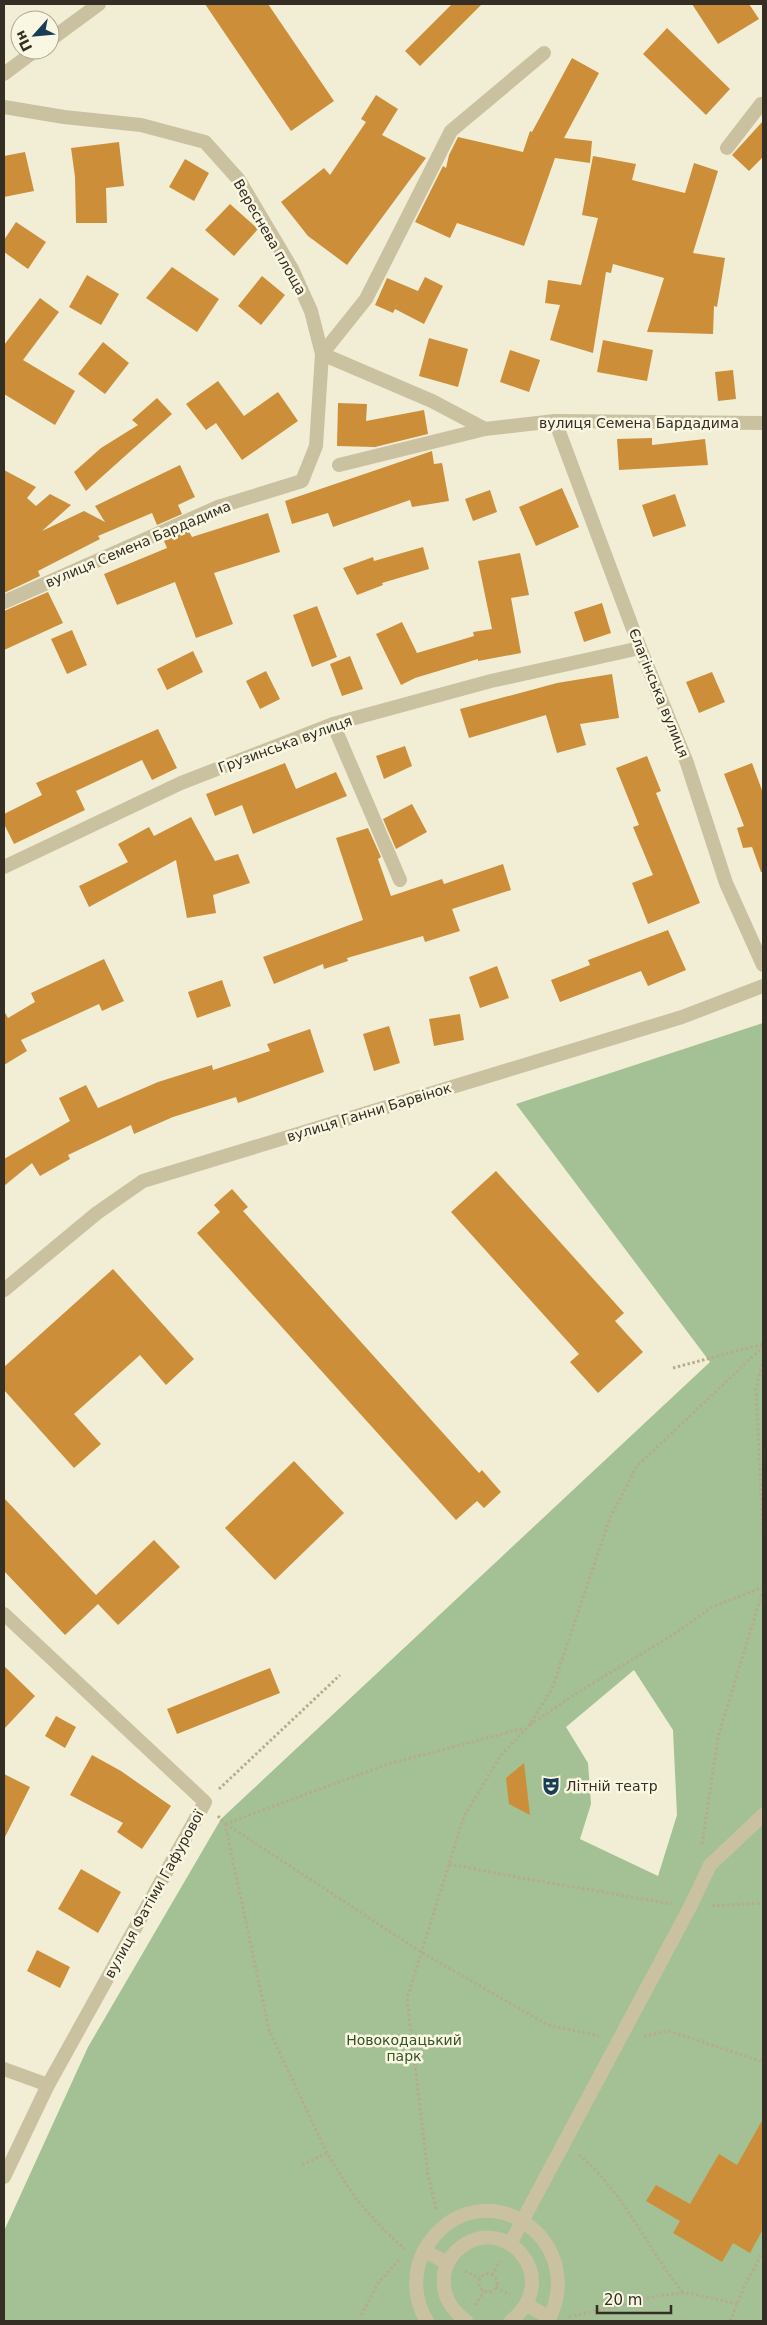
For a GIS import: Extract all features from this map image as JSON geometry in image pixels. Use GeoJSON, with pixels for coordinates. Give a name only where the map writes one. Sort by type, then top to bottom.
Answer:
{"type":"FeatureCollection","features":[{"type":"Feature","properties":{"kind":"street"},"geometry":{"type":"LineString","coordinates":[[60,33],[99,4]]}},
{"type":"Feature","properties":{"kind":"street"},"geometry":{"type":"LineString","coordinates":[[484,429],[432,401],[322,354],[366,299],[451,131],[544,53]]}},
{"type":"Feature","properties":{"kind":"street"},"geometry":{"type":"LineString","coordinates":[[4,74],[23,60]]}},
{"type":"Feature","properties":{"kind":"street"},"geometry":{"type":"LineString","coordinates":[[727,148],[760,104],[763,107]]}},
{"type":"Feature","properties":{"kind":"street","name":"Вереснева площа"},"geometry":{"type":"LineString","coordinates":[[4,106],[64,117],[141,125],[205,142],[239,180],[292,269],[311,310],[322,354],[316,446],[302,481]]}},
{"type":"Feature","properties":{"kind":"street","name":"вулиця Семена Бардадима"},"geometry":{"type":"LineString","coordinates":[[339,465],[484,429],[555,421],[763,423]]}},
{"type":"Feature","properties":{"kind":"street","name":"Єлагінська вулиця"},"geometry":{"type":"LineString","coordinates":[[555,421],[640,648],[687,763],[726,883],[763,965]]}},
{"type":"Feature","properties":{"kind":"street","name":"вулиця Семена Бардадима"},"geometry":{"type":"LineString","coordinates":[[4,602],[218,507],[302,481]]}},
{"type":"Feature","properties":{"kind":"street","name":"Грузинська вулиця"},"geometry":{"type":"LineString","coordinates":[[4,867],[181,783],[333,724],[491,681],[640,648]]}},
{"type":"Feature","properties":{"kind":"street"},"geometry":{"type":"LineString","coordinates":[[333,724],[400,880]]}},
{"type":"Feature","properties":{"kind":"street","name":"вулиця Ганни Барвінок"},"geometry":{"type":"LineString","coordinates":[[4,1290],[96,1213],[143,1181],[682,1017],[763,986]]}},
{"type":"Feature","properties":{"kind":"street","name":"вулиця Фатіми Гафурової"},"geometry":{"type":"LineString","coordinates":[[4,1614],[205,1802],[48,2085],[4,2177]]}},
{"type":"Feature","properties":{"kind":"street"},"geometry":{"type":"LineString","coordinates":[[510,2244],[520,2220],[690,1907],[710,1865],[763,1815]]}},
{"type":"Feature","properties":{"kind":"street"},"geometry":{"type":"LineString","coordinates":[[4,2069],[48,2085]]}},
{"type":"Feature","properties":{"kind":"street"},"geometry":{"type":"LineString","coordinates":[[427,2321],[417,2296],[416,2287],[420,2259],[424,2250],[441,2228],[457,2218],[475,2213],[494,2212],[520,2220],[542,2238],[552,2254],[558,2271],[559,2290],[555,2309],[549,2320],[527,2305]]}},
{"type":"Feature","properties":{"kind":"street"},"geometry":{"type":"LineString","coordinates":[[466,2321],[455,2313],[447,2301],[444,2288],[448,2263],[456,2251],[476,2240],[499,2239],[510,2244],[526,2260],[531,2271],[532,2282],[527,2305],[511,2321]]}},
{"type":"Feature","properties":{"kind":"street"},"geometry":{"type":"LineString","coordinates":[[424,2250],[448,2263]]}},
{"type":"Feature","properties":{"kind":"path"},"geometry":{"type":"LineString","coordinates":[[763,1276],[763,1297]]}},
{"type":"Feature","properties":{"kind":"path"},"geometry":{"type":"LineString","coordinates":[[672,1368],[763,1346]]}},
{"type":"Feature","properties":{"kind":"path"},"geometry":{"type":"LineString","coordinates":[[226,1824],[388,1764],[528,1727],[552,1689],[610,1518],[637,1466],[763,1346]]}},
{"type":"Feature","properties":{"kind":"path"},"geometry":{"type":"LineString","coordinates":[[763,1359],[756,1390],[763,1537]]}},
{"type":"Feature","properties":{"kind":"path"},"geometry":{"type":"LineString","coordinates":[[441,2228],[428,2175],[407,1998],[464,1816],[501,1755],[528,1727],[575,1694],[672,1636],[712,1608],[763,1589]]}},
{"type":"Feature","properties":{"kind":"path"},"geometry":{"type":"LineString","coordinates":[[702,1848],[718,1737],[763,1589]]}},
{"type":"Feature","properties":{"kind":"path"},"geometry":{"type":"LineString","coordinates":[[340,1675],[205,1802],[226,1824],[422,1952],[548,2025],[618,2041],[669,2031],[763,2062]]}},
{"type":"Feature","properties":{"kind":"path"},"geometry":{"type":"LineString","coordinates":[[226,1824],[270,2030],[327,2153],[355,2198],[408,2251],[379,2282],[361,2315]]}},
{"type":"Feature","properties":{"kind":"path"},"geometry":{"type":"LineString","coordinates":[[450,1864],[690,1907],[763,1903]]}},
{"type":"Feature","properties":{"kind":"path"},"geometry":{"type":"LineString","coordinates":[[563,2141],[591,2165],[622,2201],[664,2269],[684,2294]]}},
{"type":"Feature","properties":{"kind":"path"},"geometry":{"type":"LineString","coordinates":[[302,2164],[327,2153]]}},
{"type":"Feature","properties":{"kind":"path"},"geometry":{"type":"LineString","coordinates":[[730,2321],[763,2252]]}},
{"type":"Feature","properties":{"kind":"path"},"geometry":{"type":"LineString","coordinates":[[487,2274],[493,2276],[496,2281],[494,2289],[490,2292],[482,2290],[479,2282],[482,2276],[487,2274]]}},
{"type":"Feature","properties":{"kind":"path"},"geometry":{"type":"LineString","coordinates":[[549,2320],[554,2321],[643,2298],[684,2294],[737,2304]]}},
{"type":"Feature","properties":{"kind":"green space","name":"Новокодацький парк"},"geometry":{"type":"Polygon","coordinates":[[[763,1023],[763,2321],[4,2321],[4,2231],[88,2047],[221,1819],[710,1362],[516,1104],[763,1023]],[[634,1670],[566,1727],[588,1763],[591,1804],[580,1839],[658,1876],[677,1815],[673,1730],[634,1670]]]}},
{"type":"Feature","properties":{"kind":"building"},"geometry":{"type":"Polygon","coordinates":[[[205,4],[268,4],[334,101],[291,131],[205,4]]]}},
{"type":"Feature","properties":{"kind":"building"},"geometry":{"type":"Polygon","coordinates":[[[452,4],[482,4],[420,66],[405,51],[452,4]]]}},
{"type":"Feature","properties":{"kind":"building"},"geometry":{"type":"Polygon","coordinates":[[[692,4],[749,4],[759,19],[718,44],[692,4]]]}},
{"type":"Feature","properties":{"kind":"building"},"geometry":{"type":"Polygon","coordinates":[[[667,28],[730,89],[706,115],[643,54],[667,28]]]}},
{"type":"Feature","properties":{"kind":"building"},"geometry":{"type":"Polygon","coordinates":[[[572,58],[599,73],[564,138],[592,141],[590,163],[555,158],[524,246],[457,223],[450,238],[415,222],[443,166],[446,168],[449,155],[458,137],[523,152],[530,131],[532,132],[572,58]]]}},
{"type":"Feature","properties":{"kind":"building"},"geometry":{"type":"Polygon","coordinates":[[[376,95],[398,109],[382,135],[426,158],[347,265],[308,236],[281,202],[324,168],[330,175],[366,122],[361,119],[376,95]]]}},
{"type":"Feature","properties":{"kind":"building"},"geometry":{"type":"Polygon","coordinates":[[[763,121],[763,157],[749,171],[732,155],[763,121]]]}},
{"type":"Feature","properties":{"kind":"building"},"geometry":{"type":"Polygon","coordinates":[[[119,142],[124,186],[106,188],[107,223],[76,223],[75,177],[71,148],[119,142]]]}},
{"type":"Feature","properties":{"kind":"building"},"geometry":{"type":"Polygon","coordinates":[[[25,152],[34,191],[4,197],[4,156],[25,152]]]}},
{"type":"Feature","properties":{"kind":"building"},"geometry":{"type":"Polygon","coordinates":[[[593,156],[636,164],[632,180],[685,193],[694,163],[718,171],[693,253],[725,258],[717,307],[714,306],[713,334],[647,332],[664,278],[613,264],[611,273],[606,272],[593,353],[550,340],[560,305],[545,303],[548,280],[581,285],[598,218],[582,215],[593,156]]]}},
{"type":"Feature","properties":{"kind":"building"},"geometry":{"type":"Polygon","coordinates":[[[185,159],[209,173],[194,201],[169,187],[185,159]]]}},
{"type":"Feature","properties":{"kind":"building"},"geometry":{"type":"Polygon","coordinates":[[[230,204],[258,229],[234,256],[205,230],[230,204]]]}},
{"type":"Feature","properties":{"kind":"building"},"geometry":{"type":"Polygon","coordinates":[[[16,222],[46,242],[28,269],[4,252],[4,240],[16,222]]]}},
{"type":"Feature","properties":{"kind":"building"},"geometry":{"type":"Polygon","coordinates":[[[172,267],[219,299],[197,332],[146,298],[172,267]]]}},
{"type":"Feature","properties":{"kind":"building"},"geometry":{"type":"Polygon","coordinates":[[[87,275],[119,294],[101,325],[69,307],[87,275]]]}},
{"type":"Feature","properties":{"kind":"building"},"geometry":{"type":"Polygon","coordinates":[[[262,276],[285,295],[261,325],[238,306],[262,276]]]}},
{"type":"Feature","properties":{"kind":"building"},"geometry":{"type":"Polygon","coordinates":[[[425,277],[443,286],[424,324],[395,309],[393,313],[375,305],[387,278],[418,291],[425,277]]]}},
{"type":"Feature","properties":{"kind":"building"},"geometry":{"type":"Polygon","coordinates":[[[40,298],[59,312],[23,360],[75,391],[55,425],[4,394],[4,345],[40,298]]]}},
{"type":"Feature","properties":{"kind":"building"},"geometry":{"type":"Polygon","coordinates":[[[429,338],[468,349],[458,387],[419,376],[429,338]]]}},
{"type":"Feature","properties":{"kind":"building"},"geometry":{"type":"Polygon","coordinates":[[[603,340],[653,350],[647,381],[597,372],[603,340]]]}},
{"type":"Feature","properties":{"kind":"building"},"geometry":{"type":"Polygon","coordinates":[[[103,342],[129,363],[105,394],[78,374],[103,342]]]}},
{"type":"Feature","properties":{"kind":"building"},"geometry":{"type":"Polygon","coordinates":[[[510,350],[540,360],[529,392],[500,382],[510,350]]]}},
{"type":"Feature","properties":{"kind":"building"},"geometry":{"type":"Polygon","coordinates":[[[733,370],[736,399],[718,401],[715,372],[733,370]]]}},
{"type":"Feature","properties":{"kind":"building"},"geometry":{"type":"Polygon","coordinates":[[[218,381],[244,416],[278,392],[298,421],[242,460],[216,423],[206,430],[186,404],[218,381]]]}},
{"type":"Feature","properties":{"kind":"building"},"geometry":{"type":"Polygon","coordinates":[[[157,398],[172,414],[86,491],[74,472],[101,448],[138,425],[132,420],[157,398]]]}},
{"type":"Feature","properties":{"kind":"building"},"geometry":{"type":"Polygon","coordinates":[[[338,403],[367,404],[366,421],[424,410],[428,434],[375,447],[337,446],[338,403]]]}},
{"type":"Feature","properties":{"kind":"building"},"geometry":{"type":"Polygon","coordinates":[[[652,438],[652,445],[705,439],[708,465],[619,470],[617,439],[652,438]]]}},
{"type":"Feature","properties":{"kind":"building"},"geometry":{"type":"Polygon","coordinates":[[[432,451],[434,464],[442,463],[449,501],[412,507],[410,500],[333,527],[328,513],[292,524],[285,501],[432,451]]]}},
{"type":"Feature","properties":{"kind":"building"},"geometry":{"type":"Polygon","coordinates":[[[180,465],[195,497],[178,505],[182,514],[157,525],[152,513],[98,536],[100,539],[38,571],[40,576],[4,593],[4,470],[36,487],[27,498],[36,506],[50,494],[71,505],[42,531],[84,511],[105,522],[95,506],[180,465]]]}},
{"type":"Feature","properties":{"kind":"building"},"geometry":{"type":"Polygon","coordinates":[[[562,488],[579,527],[536,546],[519,507],[562,488]]]}},
{"type":"Feature","properties":{"kind":"building"},"geometry":{"type":"Polygon","coordinates":[[[490,490],[497,512],[473,521],[465,499],[490,490]]]}},
{"type":"Feature","properties":{"kind":"building"},"geometry":{"type":"Polygon","coordinates":[[[675,494],[686,526],[653,537],[642,505],[675,494]]]}},
{"type":"Feature","properties":{"kind":"building"},"geometry":{"type":"Polygon","coordinates":[[[268,513],[280,552],[214,573],[233,624],[196,638],[175,582],[117,605],[104,574],[167,548],[164,541],[188,530],[192,537],[268,513]]]}},
{"type":"Feature","properties":{"kind":"building"},"geometry":{"type":"Polygon","coordinates":[[[423,547],[429,569],[382,583],[383,585],[357,595],[343,568],[373,557],[374,561],[423,547]]]}},
{"type":"Feature","properties":{"kind":"building"},"geometry":{"type":"Polygon","coordinates":[[[520,553],[529,595],[511,598],[521,653],[478,661],[478,659],[415,678],[401,685],[376,634],[402,622],[417,653],[474,636],[473,632],[492,629],[478,561],[520,553]]]}},
{"type":"Feature","properties":{"kind":"building"},"geometry":{"type":"Polygon","coordinates":[[[48,592],[63,623],[4,650],[4,611],[48,592]]]}},
{"type":"Feature","properties":{"kind":"building"},"geometry":{"type":"Polygon","coordinates":[[[602,603],[611,633],[584,642],[574,612],[602,603]]]}},
{"type":"Feature","properties":{"kind":"building"},"geometry":{"type":"Polygon","coordinates":[[[317,606],[337,657],[312,667],[293,615],[317,606]]]}},
{"type":"Feature","properties":{"kind":"building"},"geometry":{"type":"Polygon","coordinates":[[[72,630],[87,665],[67,674],[51,639],[72,630]]]}},
{"type":"Feature","properties":{"kind":"building"},"geometry":{"type":"Polygon","coordinates":[[[193,651],[203,672],[167,690],[157,669],[193,651]]]}},
{"type":"Feature","properties":{"kind":"building"},"geometry":{"type":"Polygon","coordinates":[[[350,656],[363,689],[342,696],[330,664],[350,656]]]}},
{"type":"Feature","properties":{"kind":"building"},"geometry":{"type":"Polygon","coordinates":[[[266,671],[280,699],[260,709],[246,681],[266,671]]]}},
{"type":"Feature","properties":{"kind":"building"},"geometry":{"type":"Polygon","coordinates":[[[712,672],[725,702],[699,713],[686,682],[712,672]]]}},
{"type":"Feature","properties":{"kind":"building"},"geometry":{"type":"Polygon","coordinates":[[[612,674],[619,718],[580,724],[586,745],[557,753],[546,715],[469,738],[460,709],[557,683],[612,674]]]}},
{"type":"Feature","properties":{"kind":"building"},"geometry":{"type":"Polygon","coordinates":[[[158,729],[177,768],[152,780],[142,760],[76,791],[85,810],[14,844],[4,824],[4,814],[42,795],[36,783],[158,729]]]}},
{"type":"Feature","properties":{"kind":"building"},"geometry":{"type":"Polygon","coordinates":[[[405,746],[412,766],[384,779],[376,756],[405,746]]]}},
{"type":"Feature","properties":{"kind":"building"},"geometry":{"type":"Polygon","coordinates":[[[647,756],[661,791],[656,793],[700,903],[648,924],[632,883],[653,875],[633,827],[639,825],[616,768],[647,756]]]}},
{"type":"Feature","properties":{"kind":"building"},"geometry":{"type":"Polygon","coordinates":[[[285,763],[296,789],[336,772],[347,796],[253,834],[242,805],[215,816],[206,794],[285,763]]]}},
{"type":"Feature","properties":{"kind":"building"},"geometry":{"type":"Polygon","coordinates":[[[752,763],[763,793],[763,872],[761,872],[752,847],[743,848],[737,828],[744,826],[724,774],[752,763]]]}},
{"type":"Feature","properties":{"kind":"building"},"geometry":{"type":"Polygon","coordinates":[[[412,804],[427,832],[396,849],[383,819],[412,804]]]}},
{"type":"Feature","properties":{"kind":"building"},"geometry":{"type":"Polygon","coordinates":[[[191,817],[215,861],[238,854],[250,883],[213,895],[216,913],[187,918],[176,860],[89,907],[79,886],[128,862],[118,844],[149,827],[154,836],[191,817]]]}},
{"type":"Feature","properties":{"kind":"building"},"geometry":{"type":"Polygon","coordinates":[[[368,828],[381,857],[378,859],[391,896],[442,879],[444,884],[503,864],[511,890],[452,909],[460,931],[425,942],[423,936],[347,958],[348,961],[324,969],[323,964],[274,984],[263,957],[363,920],[336,838],[368,828]]]}},
{"type":"Feature","properties":{"kind":"building"},"geometry":{"type":"Polygon","coordinates":[[[668,930],[686,970],[648,986],[641,971],[560,1002],[551,980],[590,965],[588,960],[668,930]]]}},
{"type":"Feature","properties":{"kind":"building"},"geometry":{"type":"Polygon","coordinates":[[[104,959],[124,1001],[102,1011],[99,1004],[21,1040],[27,1051],[4,1065],[4,1011],[8,1018],[35,1002],[31,993],[104,959]]]}},
{"type":"Feature","properties":{"kind":"building"},"geometry":{"type":"Polygon","coordinates":[[[497,966],[509,998],[480,1008],[469,977],[497,966]]]}},
{"type":"Feature","properties":{"kind":"building"},"geometry":{"type":"Polygon","coordinates":[[[222,980],[231,1006],[197,1018],[188,992],[222,980]]]}},
{"type":"Feature","properties":{"kind":"building"},"geometry":{"type":"Polygon","coordinates":[[[460,1014],[464,1040],[434,1046],[429,1019],[460,1014]]]}},
{"type":"Feature","properties":{"kind":"building"},"geometry":{"type":"Polygon","coordinates":[[[389,1026],[400,1063],[374,1071],[363,1034],[389,1026]]]}},
{"type":"Feature","properties":{"kind":"building"},"geometry":{"type":"Polygon","coordinates":[[[310,1029],[324,1072],[238,1103],[236,1097],[173,1117],[134,1134],[131,1125],[68,1155],[70,1159],[40,1176],[32,1163],[4,1186],[4,1159],[70,1121],[59,1098],[86,1085],[98,1108],[158,1082],[212,1065],[213,1070],[270,1051],[267,1044],[310,1029]]]}},
{"type":"Feature","properties":{"kind":"building"},"geometry":{"type":"Polygon","coordinates":[[[496,1171],[624,1313],[615,1321],[643,1352],[598,1393],[570,1362],[579,1354],[451,1212],[496,1171]]]}},
{"type":"Feature","properties":{"kind":"building"},"geometry":{"type":"Polygon","coordinates":[[[232,1189],[248,1207],[243,1211],[479,1473],[482,1470],[501,1492],[484,1508],[477,1501],[456,1520],[197,1233],[220,1212],[214,1205],[232,1189]]]}},
{"type":"Feature","properties":{"kind":"building"},"geometry":{"type":"Polygon","coordinates":[[[113,1269],[194,1359],[166,1385],[140,1355],[74,1414],[101,1444],[74,1468],[4,1390],[4,1367],[113,1269]]]}},
{"type":"Feature","properties":{"kind":"building"},"geometry":{"type":"Polygon","coordinates":[[[294,1461],[344,1513],[275,1580],[225,1528],[294,1461]]]}},
{"type":"Feature","properties":{"kind":"building"},"geometry":{"type":"Polygon","coordinates":[[[4,1498],[96,1595],[154,1540],[180,1567],[118,1625],[98,1604],[65,1635],[4,1571],[4,1498]]]}},
{"type":"Feature","properties":{"kind":"building"},"geometry":{"type":"Polygon","coordinates":[[[4,1666],[35,1696],[4,1729],[4,1666]]]}},
{"type":"Feature","properties":{"kind":"building"},"geometry":{"type":"Polygon","coordinates":[[[270,1668],[280,1693],[177,1734],[167,1709],[270,1668]]]}},
{"type":"Feature","properties":{"kind":"building"},"geometry":{"type":"Polygon","coordinates":[[[56,1716],[76,1727],[65,1748],[45,1736],[56,1716]]]}},
{"type":"Feature","properties":{"kind":"building"},"geometry":{"type":"Polygon","coordinates":[[[92,1755],[121,1771],[171,1806],[142,1849],[117,1832],[123,1823],[70,1795],[92,1755]]]}},
{"type":"Feature","properties":{"kind":"building"},"geometry":{"type":"Polygon","coordinates":[[[524,1763],[530,1815],[509,1804],[506,1778],[524,1763]]]}},
{"type":"Feature","properties":{"kind":"building"},"geometry":{"type":"Polygon","coordinates":[[[4,1774],[30,1787],[4,1839],[4,1774]]]}},
{"type":"Feature","properties":{"kind":"building"},"geometry":{"type":"Polygon","coordinates":[[[81,1869],[121,1892],[98,1933],[58,1909],[81,1869]]]}},
{"type":"Feature","properties":{"kind":"building"},"geometry":{"type":"Polygon","coordinates":[[[37,1950],[70,1967],[60,1988],[27,1971],[37,1950]]]}},
{"type":"Feature","properties":{"kind":"building"},"geometry":{"type":"Polygon","coordinates":[[[763,2119],[763,2229],[750,2253],[733,2243],[722,2262],[673,2233],[680,2221],[646,2201],[656,2185],[690,2204],[719,2154],[737,2165],[763,2119]]]}},
{"type":"Feature","properties":{"kind":"place","name":"Лiтнiй театр"},"geometry":{"type":"Point","coordinates":[551,1786]}}]}
